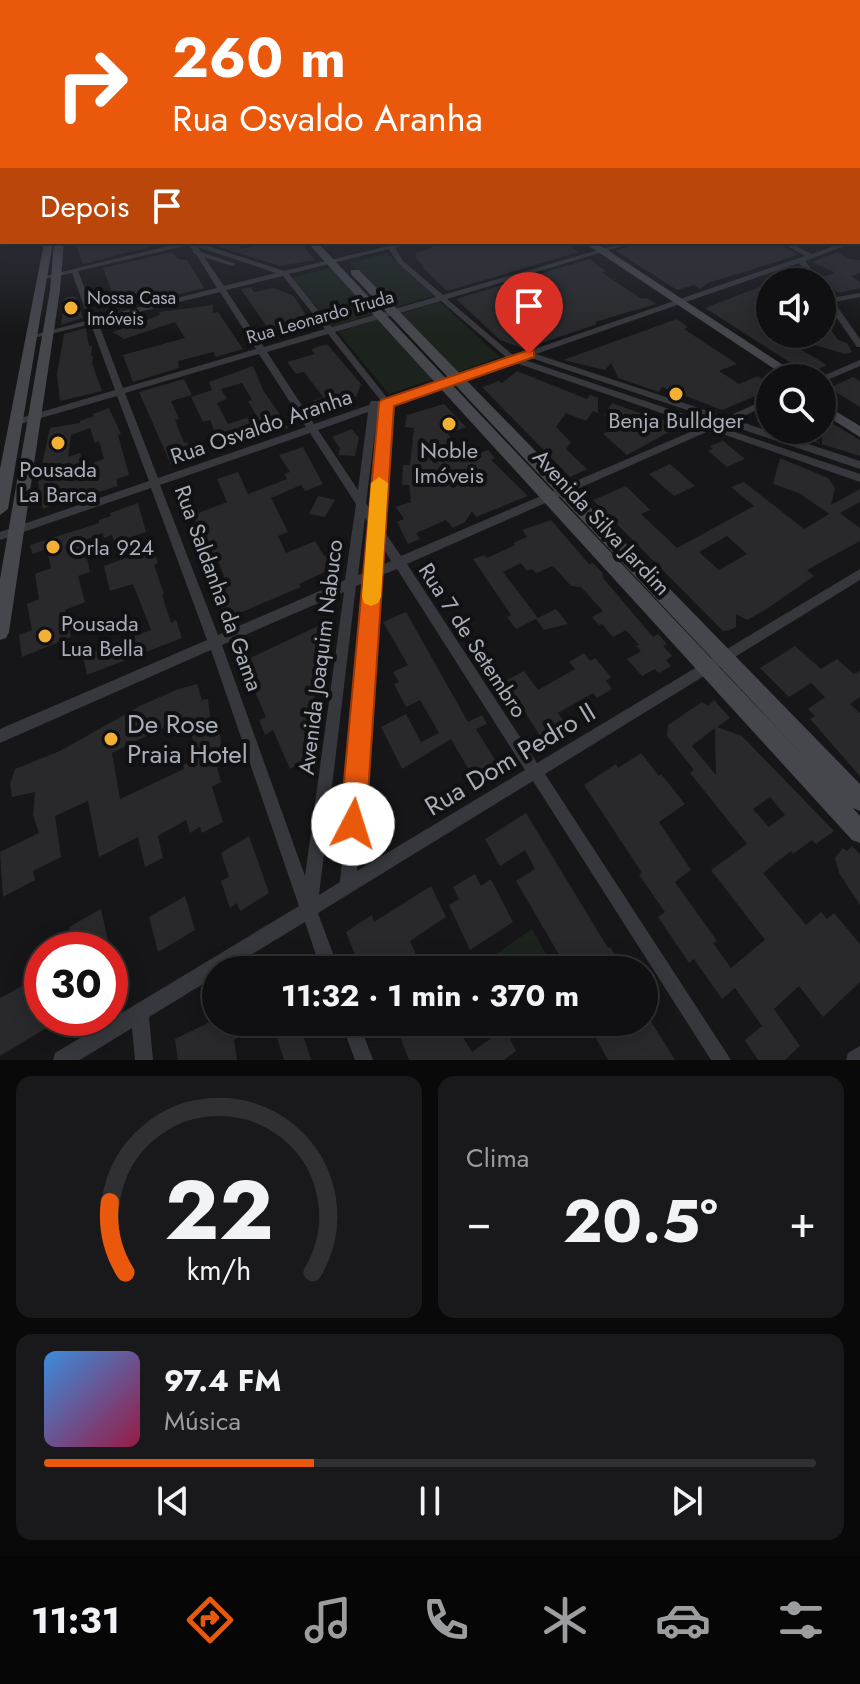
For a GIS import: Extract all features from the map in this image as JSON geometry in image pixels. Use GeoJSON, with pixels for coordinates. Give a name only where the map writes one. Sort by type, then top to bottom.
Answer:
{"type":"FeatureCollection","features":[{"type":"Feature","properties":{"kind":"street"},"geometry":{"type":"LineString","coordinates":[[50,244],[51,275]]}},
{"type":"Feature","properties":{"kind":"street"},"geometry":{"type":"LineString","coordinates":[[0,632],[33,417],[41,336],[59,244]]}},
{"type":"Feature","properties":{"kind":"street"},"geometry":{"type":"LineString","coordinates":[[168,244],[193,244],[294,283]]}},
{"type":"Feature","properties":{"kind":"street"},"geometry":{"type":"LineString","coordinates":[[51,275],[193,244],[285,274],[387,403]]}},
{"type":"Feature","properties":{"kind":"street","name":"Rua 7 de Setembro"},"geometry":{"type":"LineString","coordinates":[[193,244],[722,1060]]}},
{"type":"Feature","properties":{"kind":"street","name":"Avenida Silva Jardim"},"geometry":{"type":"LineString","coordinates":[[315,244],[337,261],[557,494],[724,658],[860,800]]}},
{"type":"Feature","properties":{"kind":"street","name":"Avenida Silva Jardim"},"geometry":{"type":"LineString","coordinates":[[326,244],[337,261]]}},
{"type":"Feature","properties":{"kind":"street","name":"Rua Leonardo Truda"},"geometry":{"type":"LineString","coordinates":[[17,422],[440,299],[594,249],[622,244]]}},
{"type":"Feature","properties":{"kind":"street"},"geometry":{"type":"LineString","coordinates":[[787,244],[811,256]]}},
{"type":"Feature","properties":{"kind":"street","name":"Rua Osvaldo Aranha"},"geometry":{"type":"LineString","coordinates":[[0,536],[846,244]]}},
{"type":"Feature","properties":{"kind":"street"},"geometry":{"type":"LineString","coordinates":[[41,336],[396,246],[400,262],[513,359],[860,478]]}},
{"type":"Feature","properties":{"kind":"street"},"geometry":{"type":"LineString","coordinates":[[594,249],[759,364]]}},
{"type":"Feature","properties":{"kind":"street"},"geometry":{"type":"LineString","coordinates":[[801,260],[807,268]]}},
{"type":"Feature","properties":{"kind":"street","name":"Rua Saldanha da Gama"},"geometry":{"type":"LineString","coordinates":[[74,270],[215,643],[325,956]]}},
{"type":"Feature","properties":{"kind":"street"},"geometry":{"type":"LineString","coordinates":[[836,300],[860,295]]}},
{"type":"Feature","properties":{"kind":"street"},"geometry":{"type":"LineString","coordinates":[[675,304],[774,364]]}},
{"type":"Feature","properties":{"kind":"street"},"geometry":{"type":"LineString","coordinates":[[836,311],[860,345]]}},
{"type":"Feature","properties":{"kind":"street"},"geometry":{"type":"LineString","coordinates":[[0,509],[17,422],[41,336]]}},
{"type":"Feature","properties":{"kind":"street"},"geometry":{"type":"LineString","coordinates":[[496,347],[529,354],[860,465]]}},
{"type":"Feature","properties":{"kind":"street"},"geometry":{"type":"LineString","coordinates":[[836,373],[860,363]]}},
{"type":"Feature","properties":{"kind":"street","name":"Avenida Joaquim Nabuco"},"geometry":{"type":"LineString","coordinates":[[308,910],[371,409],[378,392]]}},
{"type":"Feature","properties":{"kind":"street","name":"Avenida Joaquim Nabuco"},"geometry":{"type":"LineString","coordinates":[[348,886],[387,403]]}},
{"type":"Feature","properties":{"kind":"street"},"geometry":{"type":"LineString","coordinates":[[836,406],[860,429]]}},
{"type":"Feature","properties":{"kind":"street"},"geometry":{"type":"LineString","coordinates":[[0,736],[756,407]]}},
{"type":"Feature","properties":{"kind":"street","name":"Avenida Silva Jardim"},"geometry":{"type":"LineString","coordinates":[[557,494],[707,668],[860,832]]}},
{"type":"Feature","properties":{"kind":"street","name":"Rua Dom Pedro II"},"geometry":{"type":"LineString","coordinates":[[62,1060],[860,574]]}},
{"type":"Feature","properties":{"kind":"street"},"geometry":{"type":"LineString","coordinates":[[140,1013],[144,1060]]}},
{"type":"Feature","properties":{"kind":"street"},"geometry":{"type":"LineString","coordinates":[[355,1036],[364,1060]]}},
{"type":"Feature","properties":{"kind":"street"},"geometry":{"type":"LineString","coordinates":[[855,1060],[860,1055]]}},
{"type":"Feature","properties":{"kind":"shaded area"},"geometry":{"type":"Polygon","coordinates":[[[387,253],[434,296],[393,308],[349,263],[387,253]]]}},
{"type":"Feature","properties":{"kind":"shaded area"},"geometry":{"type":"Polygon","coordinates":[[[332,267],[376,313],[333,326],[292,278],[332,267]]]}},
{"type":"Feature","properties":{"kind":"shaded area"},"geometry":{"type":"Polygon","coordinates":[[[440,302],[500,357],[455,373],[399,314],[440,302]]]}},
{"type":"Feature","properties":{"kind":"shaded area"},"geometry":{"type":"Polygon","coordinates":[[[379,319],[434,379],[389,394],[338,332],[379,319]]]}},
{"type":"Feature","properties":{"kind":"shaded area"},"geometry":{"type":"Polygon","coordinates":[[[532,929],[547,956],[493,956],[532,929]]]}},
{"type":"Feature","properties":{"kind":"building"},"geometry":{"type":"Polygon","coordinates":[[[76,244],[153,246],[83,264],[76,244]]]}},
{"type":"Feature","properties":{"kind":"building"},"geometry":{"type":"Polygon","coordinates":[[[238,244],[241,249],[264,244],[302,244],[315,260],[280,266],[214,245],[238,244]]]}},
{"type":"Feature","properties":{"kind":"building"},"geometry":{"type":"Polygon","coordinates":[[[440,244],[567,244],[579,252],[447,291],[422,267],[416,253],[440,244]]]}},
{"type":"Feature","properties":{"kind":"building"},"geometry":{"type":"Polygon","coordinates":[[[634,244],[780,244],[798,255],[708,283],[700,289],[694,285],[677,290],[616,251],[634,244]]]}},
{"type":"Feature","properties":{"kind":"building"},"geometry":{"type":"Polygon","coordinates":[[[172,252],[178,259],[187,260],[204,288],[152,301],[150,297],[118,308],[103,268],[172,252]]]}},
{"type":"Feature","properties":{"kind":"building"},"geometry":{"type":"Polygon","coordinates":[[[837,252],[860,260],[860,273],[851,276],[860,282],[860,288],[839,293],[836,291],[836,268],[825,268],[812,262],[837,252]]]}},
{"type":"Feature","properties":{"kind":"building"},"geometry":{"type":"Polygon","coordinates":[[[589,259],[606,271],[602,272],[607,276],[642,299],[647,298],[656,304],[595,322],[597,324],[524,349],[500,340],[456,299],[589,259]]]}},
{"type":"Feature","properties":{"kind":"building"},"geometry":{"type":"Polygon","coordinates":[[[251,287],[254,292],[274,288],[294,296],[313,327],[272,340],[266,330],[269,330],[241,289],[251,287]]]}},
{"type":"Feature","properties":{"kind":"building"},"geometry":{"type":"Polygon","coordinates":[[[756,288],[756,341],[705,308],[756,288]]]}},
{"type":"Feature","properties":{"kind":"building","name":"Nossa Casa Imóveis"},"geometry":{"type":"Polygon","coordinates":[[[75,296],[83,318],[61,325],[65,298],[75,296]]]}},
{"type":"Feature","properties":{"kind":"building"},"geometry":{"type":"Polygon","coordinates":[[[213,305],[213,313],[218,312],[243,349],[216,357],[213,352],[178,361],[179,368],[133,382],[123,355],[185,338],[175,322],[124,339],[113,332],[160,315],[159,312],[213,305]]]}},
{"type":"Feature","properties":{"kind":"building"},"geometry":{"type":"Polygon","coordinates":[[[677,319],[688,327],[684,329],[737,364],[719,371],[739,384],[756,377],[756,396],[722,410],[662,387],[659,392],[618,378],[611,363],[605,370],[563,360],[677,319]]]}},
{"type":"Feature","properties":{"kind":"building"},"geometry":{"type":"Polygon","coordinates":[[[86,328],[89,346],[92,346],[92,363],[102,391],[60,401],[57,374],[64,334],[86,328]]]}},
{"type":"Feature","properties":{"kind":"building"},"geometry":{"type":"Polygon","coordinates":[[[836,337],[847,343],[852,352],[845,354],[825,348],[836,348],[836,337]]]}},
{"type":"Feature","properties":{"kind":"building"},"geometry":{"type":"Polygon","coordinates":[[[327,344],[361,384],[356,397],[334,397],[342,408],[323,414],[313,401],[323,397],[304,372],[296,374],[287,362],[315,354],[311,349],[327,344]]]}},
{"type":"Feature","properties":{"kind":"building"},"geometry":{"type":"Polygon","coordinates":[[[767,348],[799,348],[825,364],[792,364],[767,348]]]}},
{"type":"Feature","properties":{"kind":"building"},"geometry":{"type":"Polygon","coordinates":[[[253,366],[263,390],[289,428],[260,434],[256,429],[219,441],[210,420],[203,422],[191,397],[212,390],[209,382],[253,366]],[[242,383],[221,389],[227,399],[217,403],[228,424],[256,415],[248,401],[252,400],[242,383]]]}},
{"type":"Feature","properties":{"kind":"building"},"geometry":{"type":"Polygon","coordinates":[[[517,371],[587,399],[590,395],[598,398],[598,413],[593,411],[586,421],[566,413],[556,427],[571,442],[566,449],[587,469],[570,477],[482,387],[499,381],[502,383],[517,371]]]}},
{"type":"Feature","properties":{"kind":"building"},"geometry":{"type":"Polygon","coordinates":[[[853,377],[860,381],[860,407],[836,392],[836,385],[853,377]]]}},
{"type":"Feature","properties":{"kind":"building"},"geometry":{"type":"Polygon","coordinates":[[[184,379],[192,395],[171,401],[184,443],[187,442],[194,457],[171,465],[139,392],[184,379]]]}},
{"type":"Feature","properties":{"kind":"building"},"geometry":{"type":"Polygon","coordinates":[[[612,403],[675,423],[671,431],[627,455],[603,434],[626,423],[604,415],[612,403]]]}},
{"type":"Feature","properties":{"kind":"building"},"geometry":{"type":"Polygon","coordinates":[[[444,404],[466,427],[448,434],[468,458],[488,450],[495,458],[491,460],[528,496],[476,517],[472,511],[465,522],[453,528],[446,520],[416,533],[420,539],[408,544],[397,522],[404,519],[396,507],[411,502],[409,485],[402,485],[403,465],[410,465],[414,428],[405,427],[407,415],[444,404]]]}},
{"type":"Feature","properties":{"kind":"building"},"geometry":{"type":"Polygon","coordinates":[[[109,408],[121,434],[118,435],[129,475],[116,479],[118,486],[95,493],[94,488],[43,509],[38,482],[50,428],[80,423],[109,408]],[[90,428],[71,435],[68,457],[80,453],[84,466],[104,459],[99,441],[95,443],[90,428]]]}},
{"type":"Feature","properties":{"kind":"building"},"geometry":{"type":"Polygon","coordinates":[[[836,425],[860,440],[860,456],[822,444],[836,444],[836,425]]]}},
{"type":"Feature","properties":{"kind":"building"},"geometry":{"type":"Polygon","coordinates":[[[352,429],[359,438],[355,456],[338,455],[340,448],[332,437],[352,429]]]}},
{"type":"Feature","properties":{"kind":"building"},"geometry":{"type":"Polygon","coordinates":[[[723,441],[745,459],[727,467],[708,451],[713,449],[710,446],[723,441]]]}},
{"type":"Feature","properties":{"kind":"building"},"geometry":{"type":"Polygon","coordinates":[[[303,447],[323,484],[305,491],[301,485],[271,498],[288,532],[278,536],[286,553],[315,541],[324,556],[331,553],[338,566],[299,584],[301,587],[225,619],[212,587],[226,581],[193,515],[227,502],[217,479],[238,472],[248,494],[287,479],[284,474],[290,472],[279,455],[303,447]]]}},
{"type":"Feature","properties":{"kind":"building"},"geometry":{"type":"Polygon","coordinates":[[[780,458],[828,478],[835,488],[831,505],[860,489],[860,502],[840,513],[860,528],[860,541],[807,570],[814,576],[765,610],[747,620],[736,614],[736,627],[723,631],[593,500],[626,486],[650,510],[641,514],[677,548],[754,506],[731,487],[744,482],[804,529],[829,514],[799,493],[773,484],[780,458]],[[727,536],[699,552],[719,570],[747,554],[727,536]]]}},
{"type":"Feature","properties":{"kind":"building"},"geometry":{"type":"Polygon","coordinates":[[[670,464],[695,486],[674,496],[649,474],[670,464]]]}},
{"type":"Feature","properties":{"kind":"building"},"geometry":{"type":"Polygon","coordinates":[[[318,496],[335,500],[325,517],[309,514],[318,496]]]}},
{"type":"Feature","properties":{"kind":"building"},"geometry":{"type":"Polygon","coordinates":[[[138,503],[146,532],[114,541],[112,535],[104,538],[103,533],[83,541],[90,572],[78,576],[85,602],[65,610],[71,637],[22,657],[19,635],[32,630],[27,604],[39,599],[35,574],[51,568],[47,549],[32,554],[30,545],[99,523],[99,520],[111,516],[110,513],[138,503]]]}},
{"type":"Feature","properties":{"kind":"building"},"geometry":{"type":"Polygon","coordinates":[[[551,520],[589,564],[593,563],[602,572],[603,578],[653,637],[658,634],[667,644],[663,646],[672,656],[666,660],[671,666],[659,673],[655,669],[642,676],[627,659],[641,651],[636,646],[639,645],[626,630],[613,637],[602,624],[599,625],[592,617],[603,611],[581,587],[571,586],[553,566],[536,573],[532,569],[527,571],[521,563],[503,572],[538,618],[516,629],[507,617],[511,615],[473,559],[484,555],[487,558],[515,545],[513,543],[527,537],[522,530],[551,520]]]}},
{"type":"Feature","properties":{"kind":"building"},"geometry":{"type":"Polygon","coordinates":[[[152,548],[171,623],[176,620],[182,638],[87,675],[83,656],[151,630],[133,584],[110,591],[104,566],[152,548]]]}},
{"type":"Feature","properties":{"kind":"building"},"geometry":{"type":"Polygon","coordinates":[[[556,609],[568,624],[544,630],[536,619],[556,609]]]}},
{"type":"Feature","properties":{"kind":"building"},"geometry":{"type":"Polygon","coordinates":[[[406,612],[468,722],[482,715],[487,724],[476,729],[498,765],[474,779],[451,739],[402,769],[381,727],[406,714],[421,742],[439,733],[420,700],[406,707],[394,684],[399,682],[393,672],[408,665],[383,622],[406,612]]]}},
{"type":"Feature","properties":{"kind":"building"},"geometry":{"type":"Polygon","coordinates":[[[318,626],[326,640],[318,644],[326,659],[322,659],[312,712],[316,710],[314,729],[306,734],[315,755],[290,769],[273,730],[265,735],[259,720],[266,717],[242,662],[318,626]]]}},
{"type":"Feature","properties":{"kind":"building"},"geometry":{"type":"Polygon","coordinates":[[[795,646],[821,669],[837,659],[854,674],[860,671],[860,697],[850,704],[860,713],[860,776],[810,719],[815,716],[808,709],[825,697],[811,683],[789,697],[760,668],[795,646]]]}},
{"type":"Feature","properties":{"kind":"building"},"geometry":{"type":"Polygon","coordinates":[[[584,653],[590,661],[595,658],[611,677],[606,681],[612,689],[597,698],[593,693],[558,713],[566,725],[542,739],[505,681],[524,671],[538,690],[575,669],[569,662],[584,653]]]}},
{"type":"Feature","properties":{"kind":"building"},"geometry":{"type":"Polygon","coordinates":[[[197,684],[202,700],[208,699],[210,716],[220,735],[221,746],[213,751],[221,782],[212,787],[223,822],[202,833],[200,827],[190,833],[186,820],[158,836],[163,858],[145,867],[138,837],[99,857],[88,801],[55,816],[61,857],[33,871],[35,880],[3,897],[0,852],[39,833],[33,815],[35,792],[12,797],[10,784],[15,769],[60,751],[140,706],[197,684]],[[185,717],[112,753],[120,799],[184,769],[183,765],[199,757],[185,717]]]}},
{"type":"Feature","properties":{"kind":"building"},"geometry":{"type":"Polygon","coordinates":[[[714,700],[730,718],[717,727],[742,736],[834,831],[816,844],[812,840],[793,854],[791,851],[763,873],[806,925],[821,912],[827,919],[834,913],[860,944],[860,982],[823,1017],[799,986],[774,1009],[800,1046],[785,1060],[758,1060],[745,1040],[762,1026],[735,988],[722,999],[694,959],[689,963],[658,917],[665,912],[639,875],[642,873],[584,785],[616,764],[618,768],[641,753],[659,776],[661,774],[685,804],[659,822],[691,870],[675,882],[717,941],[713,943],[731,968],[765,940],[711,870],[747,844],[690,773],[694,770],[667,736],[668,725],[702,702],[708,706],[714,700]],[[715,728],[692,746],[716,775],[715,728]],[[770,797],[753,809],[769,827],[785,815],[770,797]]]}},
{"type":"Feature","properties":{"kind":"building"},"geometry":{"type":"Polygon","coordinates":[[[526,813],[608,948],[616,956],[560,956],[516,881],[535,869],[525,850],[500,866],[485,839],[526,813]]]}},
{"type":"Feature","properties":{"kind":"building"},"geometry":{"type":"Polygon","coordinates":[[[249,836],[269,893],[240,911],[237,903],[230,908],[221,881],[229,877],[221,853],[249,836]]]}},
{"type":"Feature","properties":{"kind":"building"},"geometry":{"type":"Polygon","coordinates":[[[852,846],[860,854],[860,905],[839,873],[835,858],[843,848],[847,851],[852,846]]]}},
{"type":"Feature","properties":{"kind":"building"},"geometry":{"type":"Polygon","coordinates":[[[475,874],[481,886],[491,879],[513,922],[470,950],[449,905],[459,899],[453,887],[475,874]]]}},
{"type":"Feature","properties":{"kind":"building"},"geometry":{"type":"Polygon","coordinates":[[[431,886],[446,917],[410,941],[417,956],[355,956],[346,932],[372,915],[374,922],[431,886]]]}},
{"type":"Feature","properties":{"kind":"building"},"geometry":{"type":"Polygon","coordinates":[[[185,896],[195,930],[158,952],[149,917],[185,896]]]}},
{"type":"Feature","properties":{"kind":"building"},"geometry":{"type":"Polygon","coordinates":[[[101,909],[106,932],[70,932],[69,927],[101,909]]]}},
{"type":"Feature","properties":{"kind":"building"},"geometry":{"type":"Polygon","coordinates":[[[22,986],[24,1036],[33,1036],[0,1056],[0,998],[22,986]]]}},
{"type":"Feature","properties":{"kind":"building"},"geometry":{"type":"Polygon","coordinates":[[[202,1026],[202,1036],[240,1036],[234,1040],[237,1060],[178,1060],[175,1039],[202,1026]]]}},
{"type":"Feature","properties":{"kind":"building"},"geometry":{"type":"Polygon","coordinates":[[[658,1033],[675,1060],[608,1060],[595,1036],[658,1036],[658,1033]]]}},
{"type":"Feature","properties":{"kind":"building"},"geometry":{"type":"Polygon","coordinates":[[[276,1036],[303,1036],[311,1060],[284,1060],[276,1036]]]}},
{"type":"Feature","properties":{"kind":"building"},"geometry":{"type":"Polygon","coordinates":[[[400,1036],[462,1036],[472,1052],[494,1036],[509,1036],[516,1051],[504,1060],[409,1060],[400,1036]]]}},
{"type":"Feature","properties":{"kind":"slow traffic"},"geometry":{"type":"LineString","coordinates":[[371,597],[379,483]]}},
{"type":"Feature","properties":{"kind":"place","name":"Nossa Casa Imóveis"},"geometry":{"type":"Point","coordinates":[71,308]}},
{"type":"Feature","properties":{"kind":"place","name":"Benja Bulldger"},"geometry":{"type":"Point","coordinates":[676,394]}},
{"type":"Feature","properties":{"kind":"place","name":"Noble Imóveis"},"geometry":{"type":"Point","coordinates":[449,424]}},
{"type":"Feature","properties":{"kind":"place","name":"Pousada La Barca"},"geometry":{"type":"Point","coordinates":[58,443]}},
{"type":"Feature","properties":{"kind":"place","name":"Orla 924"},"geometry":{"type":"Point","coordinates":[53,547]}},
{"type":"Feature","properties":{"kind":"place","name":"Pousada Lua Bella"},"geometry":{"type":"Point","coordinates":[45,636]}},
{"type":"Feature","properties":{"kind":"place","name":"De Rose Praia Hotel"},"geometry":{"type":"Point","coordinates":[111,739]}},
{"type":"Feature","properties":{"kind":"route"},"geometry":{"type":"LineString","coordinates":[[353,824],[387,403],[529,354]]}}]}
